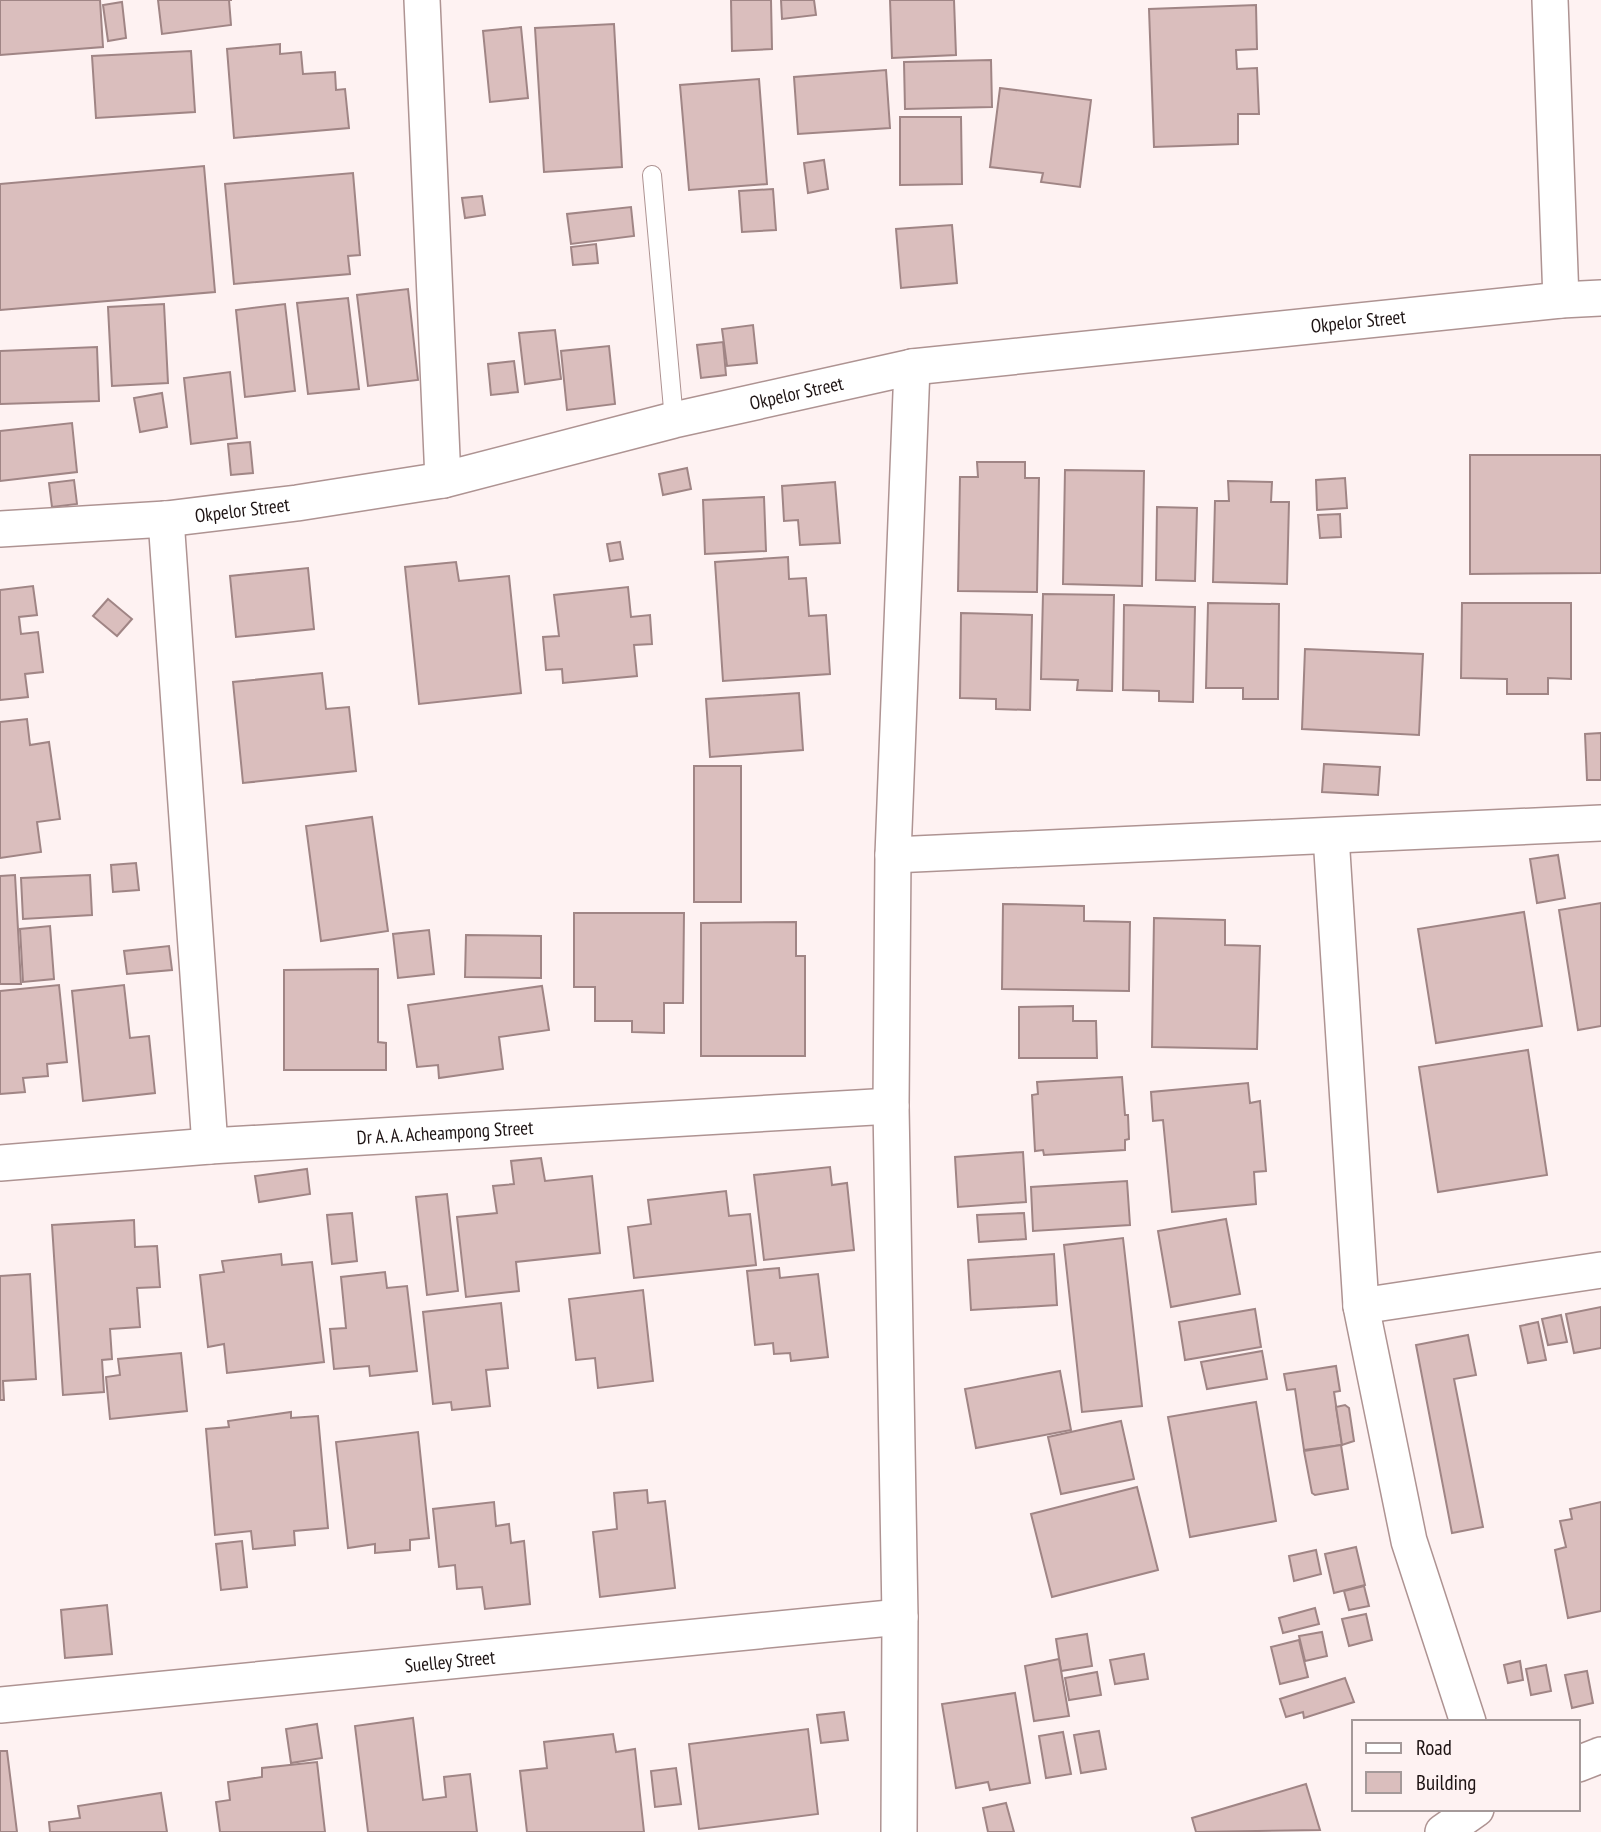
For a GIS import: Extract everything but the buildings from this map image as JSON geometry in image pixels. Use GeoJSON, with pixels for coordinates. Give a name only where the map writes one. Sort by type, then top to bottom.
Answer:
{"type":"FeatureCollection","features":[{"type":"Feature","properties":{"kind":"street"},"geometry":{"type":"LineString","coordinates":[[422,0],[443,480]]}},
{"type":"Feature","properties":{"kind":"street"},"geometry":{"type":"LineString","coordinates":[[1550,0],[1561,300]]}},
{"type":"Feature","properties":{"kind":"street","name":"Okpelor Street"},"geometry":{"type":"LineString","coordinates":[[0,529],[166,519],[296,503],[443,480],[674,420],[912,367],[1601,298]]}},
{"type":"Feature","properties":{"kind":"street"},"geometry":{"type":"LineString","coordinates":[[900,1832],[901,1617],[891,1106],[893,855],[912,367]]}},
{"type":"Feature","properties":{"kind":"street"},"geometry":{"type":"LineString","coordinates":[[166,519],[210,1146]]}},
{"type":"Feature","properties":{"kind":"street"},"geometry":{"type":"LineString","coordinates":[[893,855],[1601,823]]}},
{"type":"Feature","properties":{"kind":"street"},"geometry":{"type":"LineString","coordinates":[[1331,836],[1361,1306],[1409,1541],[1467,1720]]}},
{"type":"Feature","properties":{"kind":"street","name":"Dr A. A. Acheampong Street"},"geometry":{"type":"LineString","coordinates":[[0,1163],[210,1146],[891,1106]]}},
{"type":"Feature","properties":{"kind":"street"},"geometry":{"type":"LineString","coordinates":[[1361,1306],[1601,1270]]}},
{"type":"Feature","properties":{"kind":"street","name":"Suelley Street"},"geometry":{"type":"LineString","coordinates":[[0,1705],[901,1617]]}},
{"type":"Feature","properties":{"kind":"street"},"geometry":{"type":"LineString","coordinates":[[1580,1763],[1601,1755]]}},
{"type":"Feature","properties":{"kind":"street"},"geometry":{"type":"LineString","coordinates":[[1443,1832],[1473,1811]]}},
{"type":"Feature","properties":{"kind":"lane"},"geometry":{"type":"LineString","coordinates":[[652,175],[674,420]]}}]}
